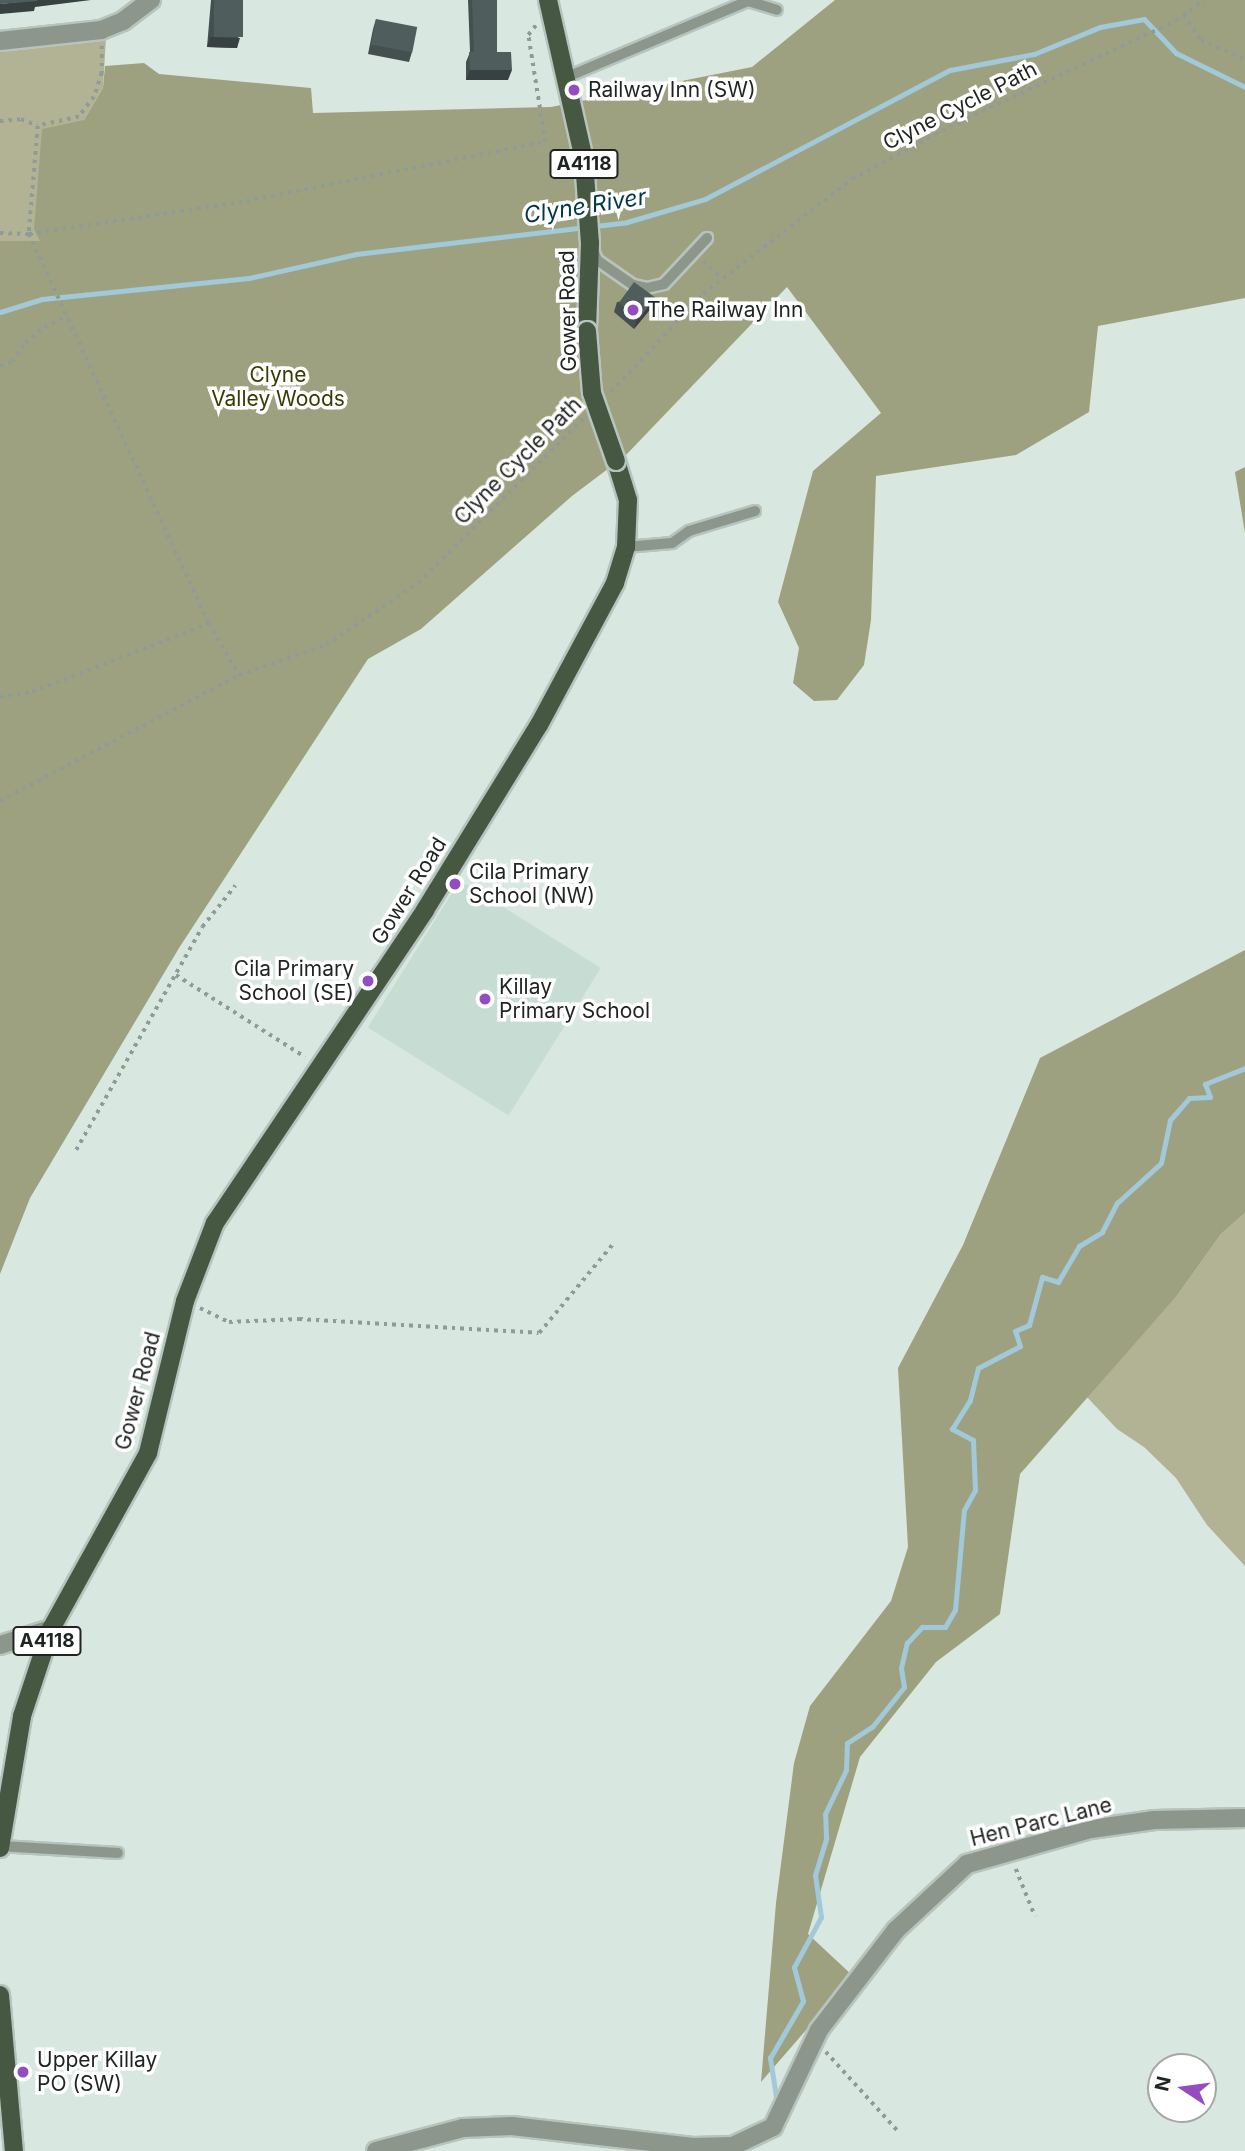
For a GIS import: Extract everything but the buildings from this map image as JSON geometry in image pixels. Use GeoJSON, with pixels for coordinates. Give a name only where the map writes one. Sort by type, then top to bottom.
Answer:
{"type":"FeatureCollection","features":[{"type":"Feature","properties":{"kind":"main road","name":"Gower Road"},"geometry":{"type":"LineString","coordinates":[[0,1847],[22,1716],[51,1629],[148,1454],[185,1301],[215,1223],[322,1068],[539,725],[615,583],[626,547],[628,500],[592,393],[587,331],[590,243],[584,160],[549,3]]}},
{"type":"Feature","properties":{"kind":"main road"},"geometry":{"type":"LineString","coordinates":[[0,1995],[14,2151]]}},
{"type":"Feature","properties":{"kind":"street"},"geometry":{"type":"LineString","coordinates":[[0,41],[102,30],[123,21],[151,0]]}},
{"type":"Feature","properties":{"kind":"street"},"geometry":{"type":"LineString","coordinates":[[0,1645],[51,1629]]}},
{"type":"Feature","properties":{"kind":"street","name":"Hen Parc Lane"},"geometry":{"type":"LineString","coordinates":[[693,2149],[733,2146],[773,2127],[814,2040],[896,1930],[967,1864],[1091,1829],[1154,1819],[1245,1818]]}},
{"type":"Feature","properties":{"kind":"street"},"geometry":{"type":"LineString","coordinates":[[376,2151],[463,2129],[512,2126],[693,2149]]}},
{"type":"Feature","properties":{"kind":"lane"},"geometry":{"type":"LineString","coordinates":[[566,77],[748,1],[777,10]]}},
{"type":"Feature","properties":{"kind":"lane"},"geometry":{"type":"LineString","coordinates":[[590,243],[597,260],[633,285],[647,288],[664,284],[707,239]]}},
{"type":"Feature","properties":{"kind":"lane"},"geometry":{"type":"LineString","coordinates":[[626,547],[672,543],[689,531],[755,511]]}},
{"type":"Feature","properties":{"kind":"lane"},"geometry":{"type":"LineString","coordinates":[[0,1847],[118,1853]]}},
{"type":"Feature","properties":{"kind":"path","name":"Clyne Cycle Path"},"geometry":{"type":"LineString","coordinates":[[608,394],[722,279],[852,179],[959,121],[1176,21],[1204,0]]}},
{"type":"Feature","properties":{"kind":"path"},"geometry":{"type":"LineString","coordinates":[[0,233],[29,234],[246,201],[545,142],[528,35],[549,3]]}},
{"type":"Feature","properties":{"kind":"path"},"geometry":{"type":"LineString","coordinates":[[1184,15],[1201,40],[1245,59]]}},
{"type":"Feature","properties":{"kind":"path"},"geometry":{"type":"LineString","coordinates":[[0,121],[22,119],[38,126],[79,117],[93,97],[102,72],[102,30]]}},
{"type":"Feature","properties":{"kind":"path"},"geometry":{"type":"LineString","coordinates":[[38,126],[29,234],[209,623],[240,676]]}},
{"type":"Feature","properties":{"kind":"path"},"geometry":{"type":"LineString","coordinates":[[694,252],[722,279]]}},
{"type":"Feature","properties":{"kind":"path"},"geometry":{"type":"LineString","coordinates":[[0,366],[12,362],[25,343],[44,327],[68,316]]}},
{"type":"Feature","properties":{"kind":"path","name":"Clyne Cycle Path"},"geometry":{"type":"LineString","coordinates":[[0,801],[240,676],[326,645],[418,583],[590,413]]}},
{"type":"Feature","properties":{"kind":"path"},"geometry":{"type":"LineString","coordinates":[[0,697],[32,692],[200,630],[209,623]]}},
{"type":"Feature","properties":{"kind":"path"},"geometry":{"type":"LineString","coordinates":[[76,1150],[202,927],[235,886]]}},
{"type":"Feature","properties":{"kind":"path"},"geometry":{"type":"LineString","coordinates":[[176,975],[322,1068]]}},
{"type":"Feature","properties":{"kind":"path"},"geometry":{"type":"LineString","coordinates":[[185,1301],[229,1321],[299,1319],[539,1333],[614,1244]]}},
{"type":"Feature","properties":{"kind":"path"},"geometry":{"type":"LineString","coordinates":[[1010,1854],[1035,1916]]}},
{"type":"Feature","properties":{"kind":"path"},"geometry":{"type":"LineString","coordinates":[[814,2040],[898,2131]]}},
{"type":"Feature","properties":{"kind":"shaded area","name":"Killay Primary School"},"geometry":{"type":"Polygon","coordinates":[[[460,880],[601,968],[509,1116],[368,1028],[460,880]]]}},
{"type":"Feature","properties":{"kind":"green space","name":"Clyne Valley Woods"},"geometry":{"type":"Polygon","coordinates":[[[835,0],[1245,0],[1245,298],[1098,326],[1089,412],[1016,455],[876,476],[871,620],[864,665],[837,700],[814,701],[793,683],[799,648],[778,602],[813,471],[881,413],[787,287],[625,456],[572,496],[421,629],[368,659],[179,948],[30,1198],[0,1274],[0,241],[40,241],[34,229],[42,129],[84,120],[103,88],[105,66],[144,63],[159,74],[311,88],[313,113],[551,107],[752,67],[835,0]]]}},
{"type":"Feature","properties":{"kind":"green space"},"geometry":{"type":"Polygon","coordinates":[[[106,38],[103,88],[84,120],[41,242],[0,241],[0,51],[106,38]]]}},
{"type":"Feature","properties":{"kind":"green space"},"geometry":{"type":"Polygon","coordinates":[[[1245,467],[1245,533],[1235,472],[1245,467]]]}},
{"type":"Feature","properties":{"kind":"green space"},"geometry":{"type":"Polygon","coordinates":[[[1245,950],[1245,1213],[1221,1234],[1176,1297],[1020,1474],[1000,1614],[936,1662],[860,1757],[808,1934],[853,1976],[761,2082],[776,1903],[794,1763],[810,1706],[891,1601],[908,1547],[898,1368],[963,1245],[1040,1058],[1245,950]]]}},
{"type":"Feature","properties":{"kind":"green space"},"geometry":{"type":"Polygon","coordinates":[[[1245,1213],[1245,1566],[1207,1525],[1176,1478],[1144,1447],[1117,1429],[1087,1397],[1176,1297],[1221,1234],[1245,1213]]]}},
{"type":"Feature","properties":{"kind":"waterway","name":"Clyne River"},"geometry":{"type":"LineString","coordinates":[[0,312],[42,299],[249,278],[356,254],[627,222],[705,199],[950,70],[1034,54],[1100,27],[1144,19],[1176,53],[1245,87]]}},
{"type":"Feature","properties":{"kind":"waterway"},"geometry":{"type":"LineString","coordinates":[[777,2103],[770,2058],[803,2001],[794,1967],[821,1917],[815,1875],[826,1838],[825,1814],[846,1770],[847,1743],[872,1727],[904,1687],[901,1668],[907,1643],[922,1627],[945,1627],[955,1610],[964,1510],[975,1490],[973,1440],[952,1429],[970,1400],[978,1368],[1020,1346],[1015,1331],[1029,1325],[1042,1277],[1058,1282],[1079,1246],[1102,1232],[1117,1203],[1161,1163],[1170,1120],[1189,1098],[1210,1097],[1205,1084],[1245,1068]]}},
{"type":"Feature","properties":{"kind":"place","name":"Railway Inn (SW)"},"geometry":{"type":"Point","coordinates":[574,90]}},
{"type":"Feature","properties":{"kind":"place","name":"The Railway Inn"},"geometry":{"type":"Point","coordinates":[633,310]}},
{"type":"Feature","properties":{"kind":"place","name":"Cila Primary School (NW)"},"geometry":{"type":"Point","coordinates":[455,884]}},
{"type":"Feature","properties":{"kind":"place","name":"Cila Primary School (SE)"},"geometry":{"type":"Point","coordinates":[368,981]}},
{"type":"Feature","properties":{"kind":"place","name":"Killay Primary School"},"geometry":{"type":"Point","coordinates":[485,999]}},
{"type":"Feature","properties":{"kind":"place","name":"Upper Killay PO (SW)"},"geometry":{"type":"Point","coordinates":[23,2072]}}]}
